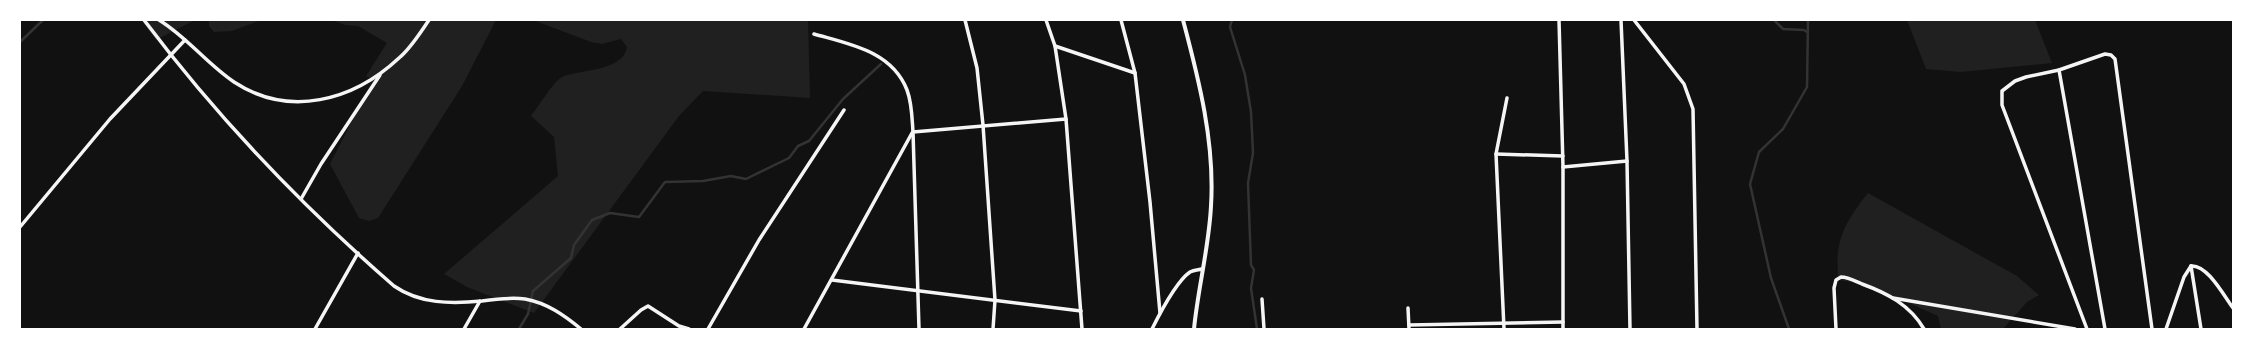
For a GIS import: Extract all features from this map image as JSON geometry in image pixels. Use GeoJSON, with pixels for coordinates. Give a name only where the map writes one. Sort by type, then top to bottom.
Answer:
{"type":"FeatureCollection","features":[{"type":"Feature","properties":{"kind":"street"},"geometry":{"type":"LineString","coordinates":[[144,20],[171,55],[266,166],[394,286],[415,298],[445,302],[510,298],[537,302],[551,308],[581,329]]}},
{"type":"Feature","properties":{"kind":"street"},"geometry":{"type":"LineString","coordinates":[[159,20],[235,83],[273,99],[313,101],[331,99],[343,95],[381,74],[400,58],[429,20]]}},
{"type":"Feature","properties":{"kind":"street"},"geometry":{"type":"LineString","coordinates":[[965,20],[977,68],[983,125],[995,300],[993,329]]}},
{"type":"Feature","properties":{"kind":"street"},"geometry":{"type":"LineString","coordinates":[[1046,20],[1055,46],[1066,119],[1082,329]]}},
{"type":"Feature","properties":{"kind":"street"},"geometry":{"type":"LineString","coordinates":[[1121,20],[1135,73],[1150,202],[1160,313]]}},
{"type":"Feature","properties":{"kind":"street"},"geometry":{"type":"LineString","coordinates":[[1185,20],[1198,78],[1209,140],[1211,168],[1211,206],[1197,297],[1194,329]]}},
{"type":"Feature","properties":{"kind":"street"},"geometry":{"type":"LineString","coordinates":[[1559,20],[1563,156],[1563,329]]}},
{"type":"Feature","properties":{"kind":"street"},"geometry":{"type":"LineString","coordinates":[[1621,20],[1627,161],[1630,329]]}},
{"type":"Feature","properties":{"kind":"street"},"geometry":{"type":"LineString","coordinates":[[1634,20],[1684,84],[1693,109],[1697,329]]}},
{"type":"Feature","properties":{"kind":"street"},"geometry":{"type":"LineString","coordinates":[[814,34],[860,47],[886,61],[902,79],[907,90],[911,104],[913,132],[919,329]]}},
{"type":"Feature","properties":{"kind":"street"},"geometry":{"type":"LineString","coordinates":[[20,227],[110,119],[185,40]]}},
{"type":"Feature","properties":{"kind":"street"},"geometry":{"type":"LineString","coordinates":[[1055,46],[1135,73]]}},
{"type":"Feature","properties":{"kind":"street"},"geometry":{"type":"LineString","coordinates":[[2087,329],[2001,99],[2002,91],[2015,81],[2026,77],[2059,70],[2105,54],[2111,55],[2115,59],[2152,329]]}},
{"type":"Feature","properties":{"kind":"street"},"geometry":{"type":"LineString","coordinates":[[2059,70],[2105,329]]}},
{"type":"Feature","properties":{"kind":"street"},"geometry":{"type":"LineString","coordinates":[[301,199],[321,164],[381,74]]}},
{"type":"Feature","properties":{"kind":"street"},"geometry":{"type":"LineString","coordinates":[[1504,329],[1496,154],[1502,117],[1507,98]]}},
{"type":"Feature","properties":{"kind":"street"},"geometry":{"type":"LineString","coordinates":[[708,329],[759,240],[844,110]]}},
{"type":"Feature","properties":{"kind":"street"},"geometry":{"type":"LineString","coordinates":[[913,132],[1066,119]]}},
{"type":"Feature","properties":{"kind":"street"},"geometry":{"type":"LineString","coordinates":[[804,329],[913,132]]}},
{"type":"Feature","properties":{"kind":"street"},"geometry":{"type":"LineString","coordinates":[[1496,154],[1563,156]]}},
{"type":"Feature","properties":{"kind":"street"},"geometry":{"type":"LineString","coordinates":[[1563,167],[1627,161]]}},
{"type":"Feature","properties":{"kind":"street"},"geometry":{"type":"LineString","coordinates":[[315,329],[358,253]]}},
{"type":"Feature","properties":{"kind":"street"},"geometry":{"type":"LineString","coordinates":[[2191,266],[2198,266],[2206,272],[2233,308]]}},
{"type":"Feature","properties":{"kind":"street"},"geometry":{"type":"LineString","coordinates":[[2166,329],[2184,277],[2191,266]]}},
{"type":"Feature","properties":{"kind":"street"},"geometry":{"type":"LineString","coordinates":[[2191,266],[2200,329]]}},
{"type":"Feature","properties":{"kind":"street"},"geometry":{"type":"LineString","coordinates":[[1152,329],[1160,313],[1190,273],[1202,269]]}},
{"type":"Feature","properties":{"kind":"street"},"geometry":{"type":"LineString","coordinates":[[1836,329],[1834,288],[1838,278],[1844,277],[1893,298],[1908,308],[1924,329]]}},
{"type":"Feature","properties":{"kind":"street"},"geometry":{"type":"LineString","coordinates":[[832,280],[1081,311]]}},
{"type":"Feature","properties":{"kind":"street"},"geometry":{"type":"LineString","coordinates":[[1893,298],[2075,329]]}},
{"type":"Feature","properties":{"kind":"street"},"geometry":{"type":"LineString","coordinates":[[1262,299],[1264,329]]}},
{"type":"Feature","properties":{"kind":"street"},"geometry":{"type":"LineString","coordinates":[[464,329],[480,301]]}},
{"type":"Feature","properties":{"kind":"street"},"geometry":{"type":"LineString","coordinates":[[620,329],[640,310],[648,306],[679,326],[689,329]]}},
{"type":"Feature","properties":{"kind":"street"},"geometry":{"type":"LineString","coordinates":[[1408,308],[1409,327],[1478,327],[1504,324],[1563,322]]}},
{"type":"Feature","properties":{"kind":"shaded area"},"geometry":{"type":"Polygon","coordinates":[[[141,20],[195,20],[156,40],[141,20]]]}},
{"type":"Feature","properties":{"kind":"shaded area"},"geometry":{"type":"Polygon","coordinates":[[[209,20],[261,20],[232,31],[214,32],[209,26],[209,20]]]}},
{"type":"Feature","properties":{"kind":"shaded area"},"geometry":{"type":"Polygon","coordinates":[[[332,20],[496,20],[462,86],[378,218],[369,221],[359,218],[330,164],[373,80],[366,76],[387,43],[358,26],[345,25],[332,20]]]}},
{"type":"Feature","properties":{"kind":"shaded area"},"geometry":{"type":"Polygon","coordinates":[[[533,20],[808,20],[810,98],[703,91],[679,116],[534,313],[467,287],[444,274],[558,176],[554,137],[531,116],[559,79],[570,74],[600,68],[618,61],[624,55],[627,47],[621,39],[602,44],[591,42],[533,20]]]}},
{"type":"Feature","properties":{"kind":"shaded area"},"geometry":{"type":"Polygon","coordinates":[[[1907,20],[2035,20],[2052,63],[1961,72],[1926,69],[1907,20]]]}},
{"type":"Feature","properties":{"kind":"shaded area"},"geometry":{"type":"Polygon","coordinates":[[[1868,193],[2017,276],[2039,295],[2027,302],[2003,329],[1941,329],[1938,316],[1869,285],[1839,280],[1839,243],[1847,223],[1868,193]]]}},
{"type":"Feature","properties":{"kind":"waterway"},"geometry":{"type":"LineString","coordinates":[[20,42],[43,20]]}},
{"type":"Feature","properties":{"kind":"waterway"},"geometry":{"type":"LineString","coordinates":[[1232,20],[1230,27],[1245,75],[1251,112],[1253,153],[1248,183],[1251,265],[1254,270],[1251,288],[1257,329]]}},
{"type":"Feature","properties":{"kind":"waterway"},"geometry":{"type":"LineString","coordinates":[[1774,20],[1783,29],[1804,30],[1807,32]]}},
{"type":"Feature","properties":{"kind":"waterway"},"geometry":{"type":"LineString","coordinates":[[1789,329],[1771,278],[1750,184],[1759,152],[1783,129],[1807,87],[1808,20]]}},
{"type":"Feature","properties":{"kind":"waterway"},"geometry":{"type":"LineString","coordinates":[[519,329],[528,314],[533,291],[571,258],[574,245],[592,220],[610,213],[639,217],[665,182],[703,181],[731,176],[746,179],[789,158],[798,146],[809,141],[843,99],[881,64]]}}]}
